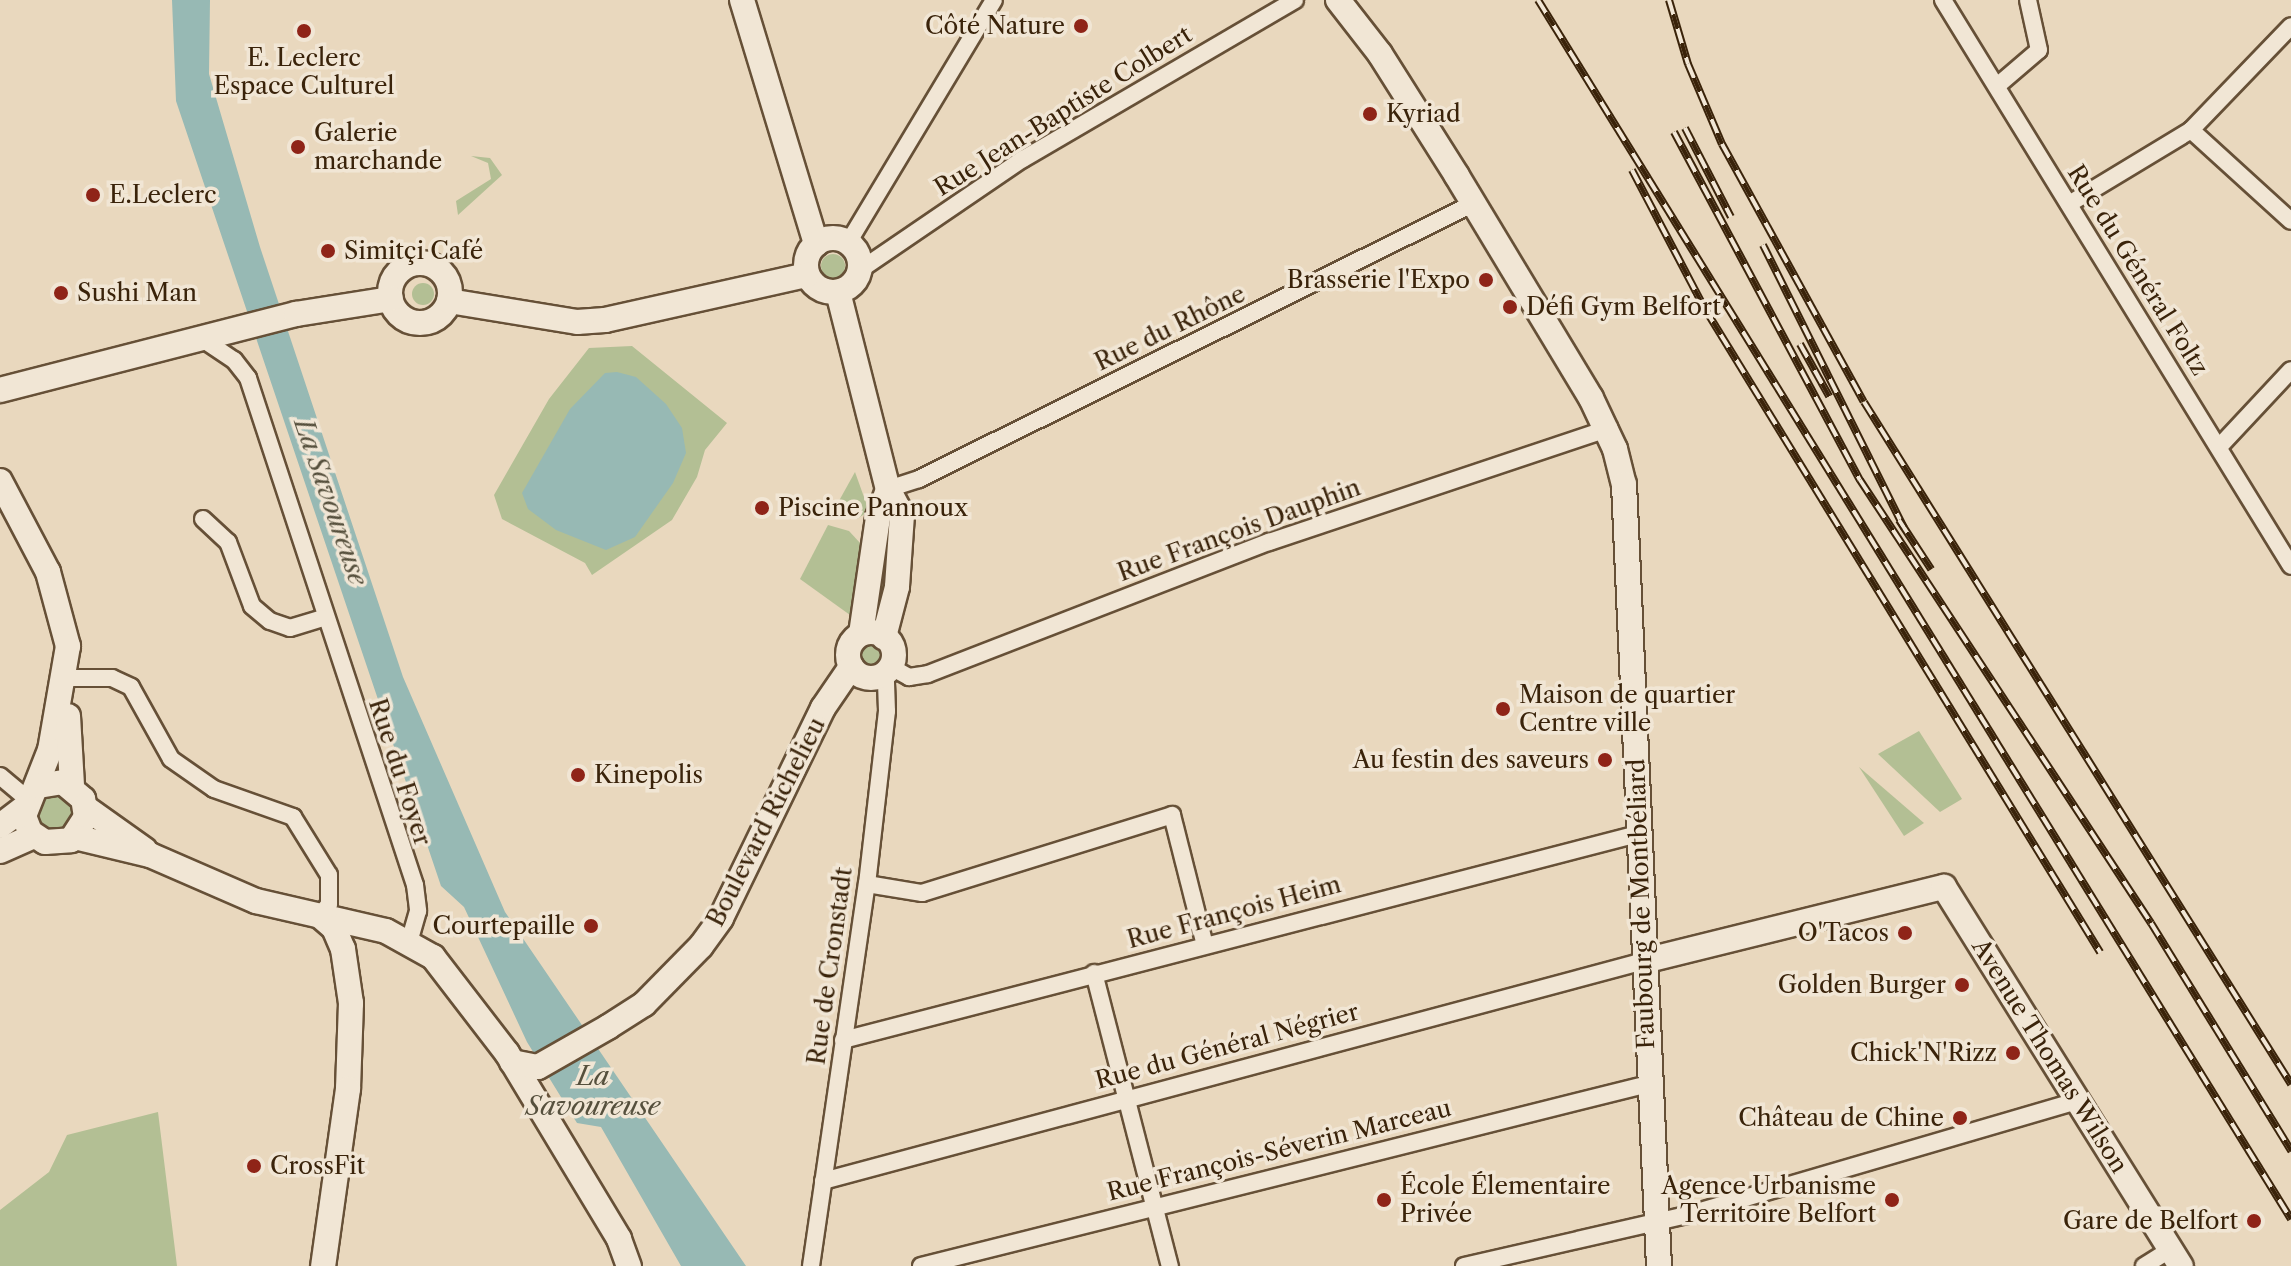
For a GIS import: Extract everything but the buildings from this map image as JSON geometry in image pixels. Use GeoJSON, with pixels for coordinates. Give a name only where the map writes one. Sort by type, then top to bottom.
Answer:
{"type":"FeatureCollection","features":[{"type":"Feature","properties":{"kind":"main road"},"geometry":{"type":"LineString","coordinates":[[742,0],[816,244]]}},
{"type":"Feature","properties":{"kind":"main road","name":"Faubourg de Montbéliard"},"geometry":{"type":"LineString","coordinates":[[1338,0],[1380,54],[1609,428],[1624,484],[1648,1084],[1659,1266]]}},
{"type":"Feature","properties":{"kind":"main road"},"geometry":{"type":"LineString","coordinates":[[832,239],[848,243],[858,254],[860,270],[852,284],[838,292],[819,289],[807,275],[807,258],[816,244],[832,239]]}},
{"type":"Feature","properties":{"kind":"main road"},"geometry":{"type":"LineString","coordinates":[[421,263],[445,275],[449,301],[434,319],[416,322],[400,315],[391,299],[397,273],[421,263]]}},
{"type":"Feature","properties":{"kind":"main road"},"geometry":{"type":"LineString","coordinates":[[449,301],[577,322],[605,320],[807,275]]}},
{"type":"Feature","properties":{"kind":"main road"},"geometry":{"type":"LineString","coordinates":[[838,292],[888,489],[902,515],[902,551],[873,635],[849,648],[851,667],[871,678],[888,670],[893,647],[873,635]]}},
{"type":"Feature","properties":{"kind":"main road"},"geometry":{"type":"LineString","coordinates":[[0,390],[296,314],[391,299]]}},
{"type":"Feature","properties":{"kind":"main road"},"geometry":{"type":"LineString","coordinates":[[0,481],[62,610],[68,646],[65,678],[72,786],[86,808],[150,855]]}},
{"type":"Feature","properties":{"kind":"main road","name":"Boulevard Richelieu"},"geometry":{"type":"LineString","coordinates":[[528,1068],[600,1032],[673,978],[721,918],[823,708],[851,667]]}},
{"type":"Feature","properties":{"kind":"main road"},"geometry":{"type":"LineString","coordinates":[[34,836],[29,798],[65,678]]}},
{"type":"Feature","properties":{"kind":"main road"},"geometry":{"type":"LineString","coordinates":[[0,826],[29,798],[63,782],[72,786]]}},
{"type":"Feature","properties":{"kind":"main road"},"geometry":{"type":"LineString","coordinates":[[75,837],[83,826],[86,808]]}},
{"type":"Feature","properties":{"kind":"main road"},"geometry":{"type":"LineString","coordinates":[[0,851],[34,836],[54,844],[75,837],[150,855],[235,894],[320,916],[357,922],[409,942],[433,957],[528,1068],[535,1101],[611,1225],[629,1266]]}},
{"type":"Feature","properties":{"kind":"main road","name":"Avenue Thomas Wilson"},"geometry":{"type":"LineString","coordinates":[[1644,961],[1944,887],[2176,1258]]}},
{"type":"Feature","properties":{"kind":"main road"},"geometry":{"type":"LineString","coordinates":[[320,916],[336,933],[348,964],[348,1089],[323,1266]]}},
{"type":"Feature","properties":{"kind":"main road"},"geometry":{"type":"LineString","coordinates":[[348,964],[374,941],[409,942]]}},
{"type":"Feature","properties":{"kind":"street"},"geometry":{"type":"LineString","coordinates":[[848,243],[994,0]]}},
{"type":"Feature","properties":{"kind":"street","name":"Rue Jean-Baptiste Colbert"},"geometry":{"type":"LineString","coordinates":[[860,270],[1023,159],[1295,0]]}},
{"type":"Feature","properties":{"kind":"street","name":"Rue du Général Foltz"},"geometry":{"type":"LineString","coordinates":[[1943,0],[2291,566]]}},
{"type":"Feature","properties":{"kind":"street"},"geometry":{"type":"LineString","coordinates":[[1997,86],[2039,50],[2028,0]]}},
{"type":"Feature","properties":{"kind":"street"},"geometry":{"type":"LineString","coordinates":[[2069,204],[2191,130],[2291,26]]}},
{"type":"Feature","properties":{"kind":"street"},"geometry":{"type":"LineString","coordinates":[[2191,130],[2291,221]]}},
{"type":"Feature","properties":{"kind":"street","name":"Rue du Rhône"},"geometry":{"type":"LineString","coordinates":[[888,489],[919,479],[1472,204]]}},
{"type":"Feature","properties":{"kind":"street","name":"Rue du Foyer"},"geometry":{"type":"LineString","coordinates":[[201,338],[234,360],[248,378],[323,618],[415,885],[418,911],[409,942]]}},
{"type":"Feature","properties":{"kind":"street"},"geometry":{"type":"LineString","coordinates":[[2219,447],[2291,370]]}},
{"type":"Feature","properties":{"kind":"street","name":"Rue François Dauphin"},"geometry":{"type":"LineString","coordinates":[[888,670],[909,677],[928,674],[1320,524],[1609,428]]}},
{"type":"Feature","properties":{"kind":"street"},"geometry":{"type":"LineString","coordinates":[[203,519],[228,542],[252,606],[270,621],[290,628],[323,618]]}},
{"type":"Feature","properties":{"kind":"street","name":"Rue de Cronstadt"},"geometry":{"type":"LineString","coordinates":[[811,1266],[867,884],[887,711],[888,670]]}},
{"type":"Feature","properties":{"kind":"street"},"geometry":{"type":"LineString","coordinates":[[65,678],[112,678],[131,687],[171,759],[214,789],[293,817],[329,875],[329,904],[320,916]]}},
{"type":"Feature","properties":{"kind":"street"},"geometry":{"type":"LineString","coordinates":[[0,776],[29,798]]}},
{"type":"Feature","properties":{"kind":"street"},"geometry":{"type":"LineString","coordinates":[[867,884],[922,893],[1172,815],[1205,945]]}},
{"type":"Feature","properties":{"kind":"street","name":"Rue François Heim"},"geometry":{"type":"LineString","coordinates":[[843,1040],[1638,834]]}},
{"type":"Feature","properties":{"kind":"street","name":"Rue du Général Négrier"},"geometry":{"type":"LineString","coordinates":[[823,1181],[1644,961]]}},
{"type":"Feature","properties":{"kind":"street"},"geometry":{"type":"LineString","coordinates":[[1094,973],[1170,1266]]}},
{"type":"Feature","properties":{"kind":"street","name":"Rue François-Séverin Marceau"},"geometry":{"type":"LineString","coordinates":[[921,1266],[1154,1204],[1648,1084]]}},
{"type":"Feature","properties":{"kind":"street"},"geometry":{"type":"LineString","coordinates":[[1464,1266],[1658,1221],[2078,1101]]}},
{"type":"Feature","properties":{"kind":"street"},"geometry":{"type":"LineString","coordinates":[[2144,1266],[2176,1258]]}},
{"type":"Feature","properties":{"kind":"green space"},"geometry":{"type":"Polygon","coordinates":[[[471,156],[490,158],[502,175],[458,215],[456,201],[491,179],[488,163],[471,156]]]}},
{"type":"Feature","properties":{"kind":"green space"},"geometry":{"type":"Polygon","coordinates":[[[833,254],[842,257],[845,266],[842,275],[833,278],[824,275],[821,266],[824,257],[833,254]]]}},
{"type":"Feature","properties":{"kind":"green space"},"geometry":{"type":"Polygon","coordinates":[[[423,283],[431,286],[434,294],[431,302],[423,305],[415,302],[412,294],[415,286],[423,283]]]}},
{"type":"Feature","properties":{"kind":"green space"},"geometry":{"type":"Polygon","coordinates":[[[632,346],[727,423],[705,450],[697,477],[672,520],[592,575],[585,563],[502,519],[494,495],[549,399],[589,348],[632,346]]]}},
{"type":"Feature","properties":{"kind":"green space"},"geometry":{"type":"Polygon","coordinates":[[[855,472],[869,511],[857,519],[835,508],[855,472]]]}},
{"type":"Feature","properties":{"kind":"green space"},"geometry":{"type":"Polygon","coordinates":[[[889,506],[895,547],[879,625],[873,627],[889,506]]]}},
{"type":"Feature","properties":{"kind":"green space"},"geometry":{"type":"Polygon","coordinates":[[[828,525],[849,531],[861,544],[850,615],[800,579],[828,525]]]}},
{"type":"Feature","properties":{"kind":"green space"},"geometry":{"type":"Polygon","coordinates":[[[872,644],[883,655],[872,666],[861,655],[872,644]]]}},
{"type":"Feature","properties":{"kind":"green space"},"geometry":{"type":"Polygon","coordinates":[[[1919,731],[1962,799],[1940,812],[1878,754],[1919,731]]]}},
{"type":"Feature","properties":{"kind":"green space"},"geometry":{"type":"Polygon","coordinates":[[[1859,767],[1924,823],[1904,836],[1859,767]]]}},
{"type":"Feature","properties":{"kind":"green space"},"geometry":{"type":"Polygon","coordinates":[[[55,795],[68,800],[73,813],[68,826],[55,831],[42,826],[37,813],[42,800],[55,795]]]}},
{"type":"Feature","properties":{"kind":"green space"},"geometry":{"type":"Polygon","coordinates":[[[158,1112],[177,1266],[0,1266],[0,1210],[49,1172],[67,1135],[158,1112]]]}},
{"type":"Feature","properties":{"kind":"water","name":"La Savoureuse"},"geometry":{"type":"Polygon","coordinates":[[[172,0],[210,0],[209,74],[260,247],[403,677],[505,912],[746,1266],[681,1266],[601,1127],[577,1123],[527,1042],[464,907],[441,886],[176,101],[172,0]]]}},
{"type":"Feature","properties":{"kind":"water"},"geometry":{"type":"Polygon","coordinates":[[[617,372],[636,377],[666,404],[682,428],[686,453],[673,483],[635,537],[606,550],[556,530],[528,509],[522,493],[570,409],[605,373],[617,372]]]}},
{"type":"Feature","properties":{"kind":"railway"},"geometry":{"type":"LineString","coordinates":[[1538,0],[2291,1219]]}},
{"type":"Feature","properties":{"kind":"railway"},"geometry":{"type":"LineString","coordinates":[[1669,0],[1688,64],[1722,144],[1864,402],[2291,1084]]}},
{"type":"Feature","properties":{"kind":"railway"},"geometry":{"type":"LineString","coordinates":[[1685,128],[1731,217]]}},
{"type":"Feature","properties":{"kind":"railway"},"geometry":{"type":"LineString","coordinates":[[1674,132],[1860,480],[2151,923],[2291,1151]]}},
{"type":"Feature","properties":{"kind":"railway"},"geometry":{"type":"LineString","coordinates":[[1632,170],[1705,309],[2100,952]]}},
{"type":"Feature","properties":{"kind":"railway"},"geometry":{"type":"LineString","coordinates":[[1763,245],[1904,528]]}},
{"type":"Feature","properties":{"kind":"railway"},"geometry":{"type":"LineString","coordinates":[[1800,344],[1829,396]]}},
{"type":"Feature","properties":{"kind":"railway"},"geometry":{"type":"LineString","coordinates":[[1899,520],[1931,569]]}},
{"type":"Feature","properties":{"kind":"place","name":"Côté Nature"},"geometry":{"type":"Point","coordinates":[1081,26]}},
{"type":"Feature","properties":{"kind":"place","name":"E. Leclerc Espace Culturel"},"geometry":{"type":"Point","coordinates":[304,31]}},
{"type":"Feature","properties":{"kind":"place","name":"Kyriad"},"geometry":{"type":"Point","coordinates":[1370,114]}},
{"type":"Feature","properties":{"kind":"place","name":"Galerie marchande"},"geometry":{"type":"Point","coordinates":[298,147]}},
{"type":"Feature","properties":{"kind":"place","name":"E.Leclerc"},"geometry":{"type":"Point","coordinates":[93,195]}},
{"type":"Feature","properties":{"kind":"place","name":"Simitçi Café"},"geometry":{"type":"Point","coordinates":[328,251]}},
{"type":"Feature","properties":{"kind":"place","name":"Brasserie l'Expo"},"geometry":{"type":"Point","coordinates":[1486,280]}},
{"type":"Feature","properties":{"kind":"place","name":"Sushi Man"},"geometry":{"type":"Point","coordinates":[61,293]}},
{"type":"Feature","properties":{"kind":"place","name":"Défi Gym Belfort"},"geometry":{"type":"Point","coordinates":[1510,307]}},
{"type":"Feature","properties":{"kind":"place","name":"Piscine Pannoux"},"geometry":{"type":"Point","coordinates":[762,508]}},
{"type":"Feature","properties":{"kind":"place","name":"Maison de quartier Centre ville"},"geometry":{"type":"Point","coordinates":[1503,709]}},
{"type":"Feature","properties":{"kind":"place","name":"Au festin des saveurs"},"geometry":{"type":"Point","coordinates":[1605,760]}},
{"type":"Feature","properties":{"kind":"place","name":"Kinepolis"},"geometry":{"type":"Point","coordinates":[578,775]}},
{"type":"Feature","properties":{"kind":"place","name":"Courtepaille"},"geometry":{"type":"Point","coordinates":[591,926]}},
{"type":"Feature","properties":{"kind":"place","name":"O'Tacos"},"geometry":{"type":"Point","coordinates":[1905,933]}},
{"type":"Feature","properties":{"kind":"place","name":"Golden Burger"},"geometry":{"type":"Point","coordinates":[1962,985]}},
{"type":"Feature","properties":{"kind":"place","name":"Chick'N'Rizz"},"geometry":{"type":"Point","coordinates":[2013,1053]}},
{"type":"Feature","properties":{"kind":"place","name":"Château de Chine"},"geometry":{"type":"Point","coordinates":[1960,1118]}},
{"type":"Feature","properties":{"kind":"place","name":"CrossFit"},"geometry":{"type":"Point","coordinates":[254,1166]}},
{"type":"Feature","properties":{"kind":"place","name":"École Élementaire Privée"},"geometry":{"type":"Point","coordinates":[1384,1200]}},
{"type":"Feature","properties":{"kind":"place","name":"Agence Urbanisme Territoire Belfort"},"geometry":{"type":"Point","coordinates":[1892,1200]}},
{"type":"Feature","properties":{"kind":"place","name":"Gare de Belfort"},"geometry":{"type":"Point","coordinates":[2254,1221]}}]}
